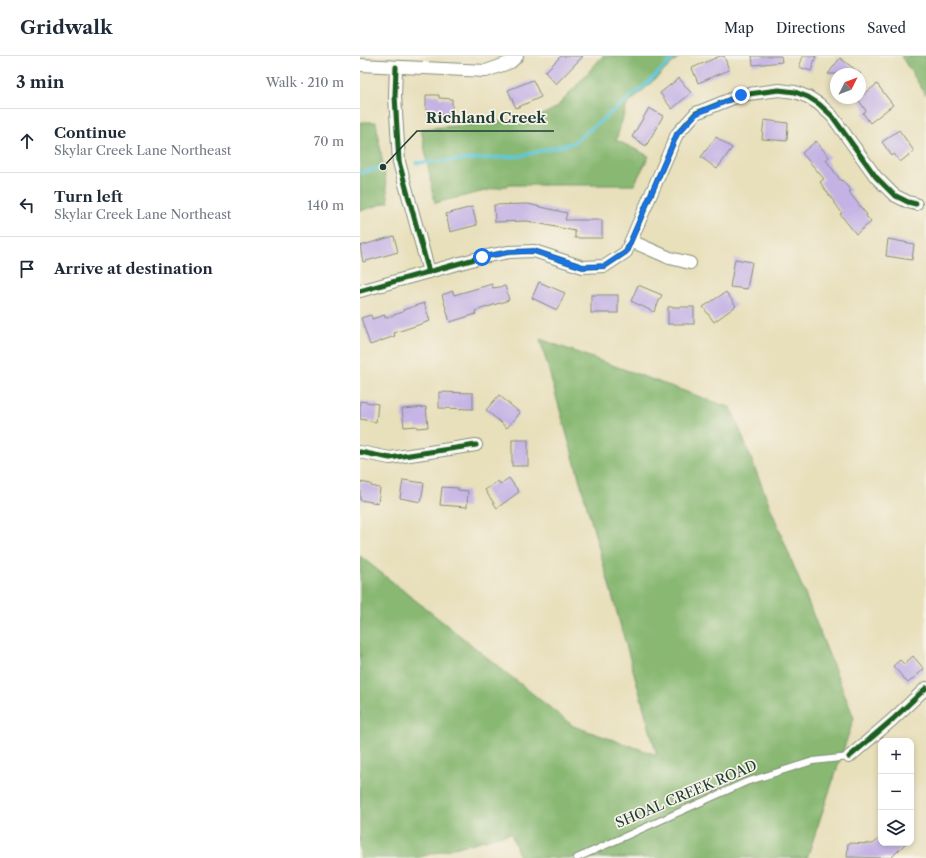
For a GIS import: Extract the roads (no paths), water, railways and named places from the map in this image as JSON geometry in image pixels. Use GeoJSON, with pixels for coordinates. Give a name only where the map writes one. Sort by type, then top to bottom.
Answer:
{"type":"FeatureCollection","features":[{"type":"Feature","properties":{"kind":"street"},"geometry":{"type":"LineString","coordinates":[[360,65],[486,71],[511,62],[517,56]]}},
{"type":"Feature","properties":{"kind":"street"},"geometry":{"type":"LineString","coordinates":[[396,67],[395,96],[399,162],[428,272]]}},
{"type":"Feature","properties":{"kind":"street"},"geometry":{"type":"LineString","coordinates":[[360,292],[482,257],[509,252],[534,251],[583,267],[605,266],[626,252],[677,134],[696,114],[741,95],[779,90],[795,92],[808,97],[819,104],[832,116],[876,177],[894,194],[908,202],[916,204]]}},
{"type":"Feature","properties":{"kind":"street"},"geometry":{"type":"LineString","coordinates":[[631,241],[670,258],[690,263]]}},
{"type":"Feature","properties":{"kind":"street"},"geometry":{"type":"LineString","coordinates":[[360,452],[390,458],[476,446]]}},
{"type":"Feature","properties":{"kind":"street","name":"SHOAL CREEK ROAD"},"geometry":{"type":"LineString","coordinates":[[849,757],[926,688]]}},
{"type":"Feature","properties":{"kind":"lane","name":"SHOAL CREEK ROAD"},"geometry":{"type":"LineString","coordinates":[[577,858],[746,782],[813,761],[849,757]]}},
{"type":"Feature","properties":{"kind":"waterway"},"geometry":{"type":"LineString","coordinates":[[416,163],[520,156],[573,143],[643,87],[676,56]]}},
{"type":"Feature","properties":{"kind":"waterway"},"geometry":{"type":"LineString","coordinates":[[360,173],[383,167]]}},
{"type":"Feature","properties":{"kind":"place","name":"Richland Creek"},"geometry":{"type":"Point","coordinates":[383,167]}}]}
